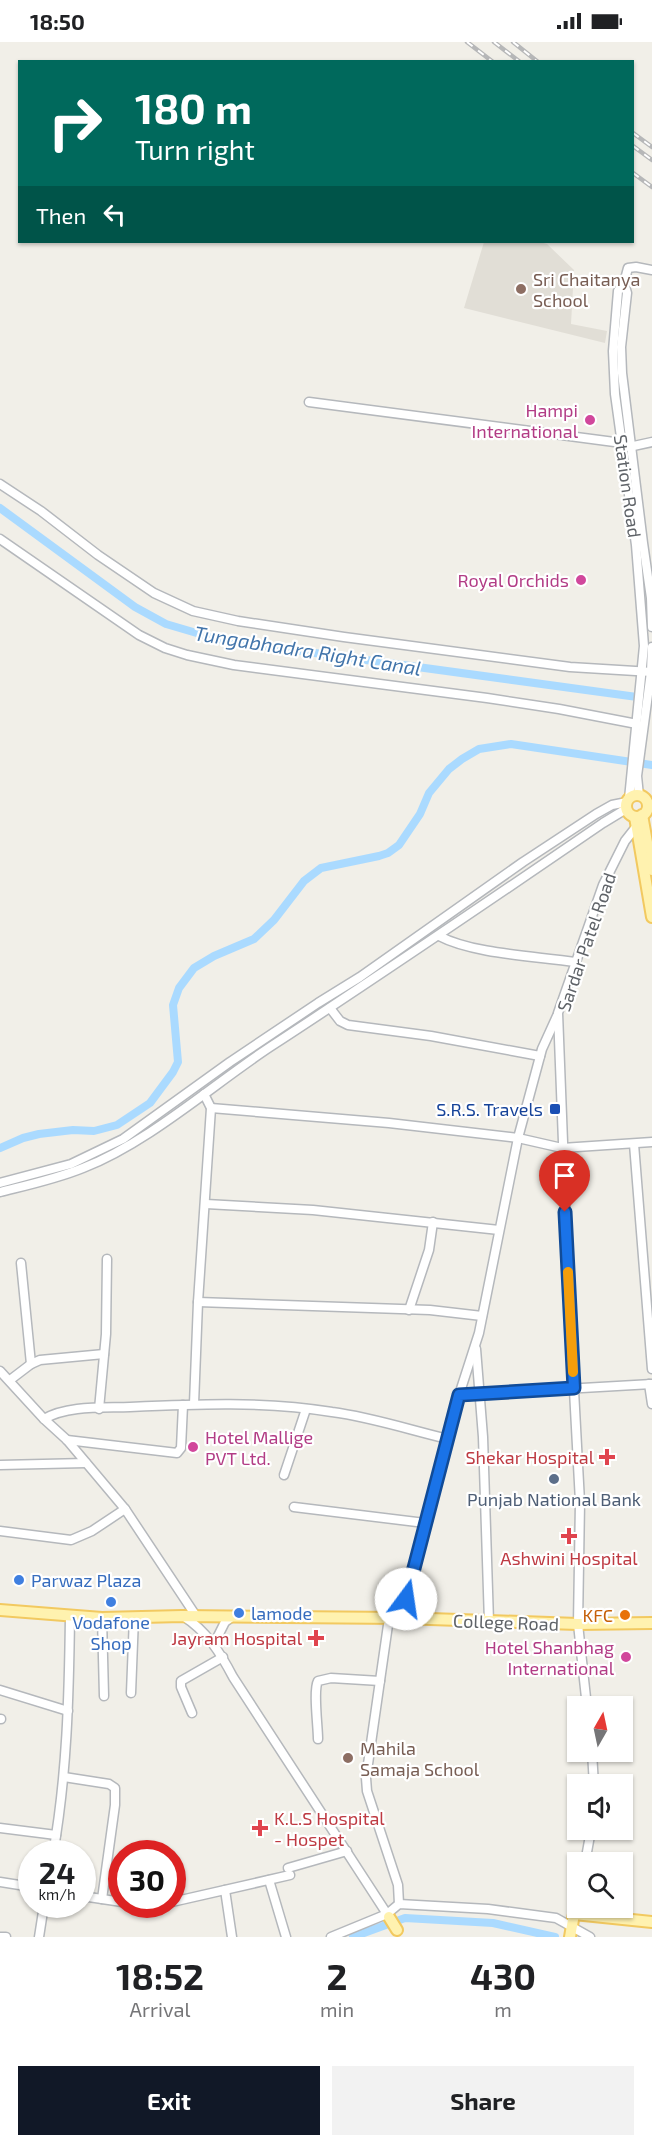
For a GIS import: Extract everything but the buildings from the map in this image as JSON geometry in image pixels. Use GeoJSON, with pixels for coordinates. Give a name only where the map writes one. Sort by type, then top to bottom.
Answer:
{"type":"FeatureCollection","features":[{"type":"Feature","properties":{"kind":"main road"},"geometry":{"type":"LineString","coordinates":[[636,801],[647,805],[642,816],[652,917]]}},
{"type":"Feature","properties":{"kind":"main road"},"geometry":{"type":"LineString","coordinates":[[636,801],[642,816],[652,870]]}},
{"type":"Feature","properties":{"kind":"main road","name":"College Road"},"geometry":{"type":"LineString","coordinates":[[0,1610],[102,1618],[196,1616],[395,1618],[578,1624],[652,1623]]}},
{"type":"Feature","properties":{"kind":"main road"},"geometry":{"type":"LineString","coordinates":[[388,1915],[400,1933]]}},
{"type":"Feature","properties":{"kind":"main road"},"geometry":{"type":"LineString","coordinates":[[613,1918],[652,1922]]}},
{"type":"Feature","properties":{"kind":"street","name":"Station Road"},"geometry":{"type":"LineString","coordinates":[[648,674],[626,446],[621,347],[627,293],[624,284],[628,268],[652,270]]}},
{"type":"Feature","properties":{"kind":"street"},"geometry":{"type":"LineString","coordinates":[[309,402],[626,446],[652,442]]}},
{"type":"Feature","properties":{"kind":"street","name":"Station Road"},"geometry":{"type":"LineString","coordinates":[[626,446],[651,598],[652,627]]}},
{"type":"Feature","properties":{"kind":"street"},"geometry":{"type":"LineString","coordinates":[[0,484],[154,593],[193,611],[238,621],[344,637],[570,667],[648,674]]}},
{"type":"Feature","properties":{"kind":"street"},"geometry":{"type":"LineString","coordinates":[[0,539],[120,624],[165,648],[187,656],[246,667],[640,719]]}},
{"type":"Feature","properties":{"kind":"street"},"geometry":{"type":"LineString","coordinates":[[636,801],[634,776],[640,719],[652,647]]}},
{"type":"Feature","properties":{"kind":"street"},"geometry":{"type":"LineString","coordinates":[[0,1191],[45,1182],[85,1168],[142,1137],[636,801]]}},
{"type":"Feature","properties":{"kind":"street"},"geometry":{"type":"LineString","coordinates":[[0,1182],[71,1164],[123,1139],[523,862],[612,805],[636,801]]}},
{"type":"Feature","properties":{"kind":"street","name":"Sardar Patel Road"},"geometry":{"type":"LineString","coordinates":[[586,1696],[578,1624],[580,1502],[562,1148],[558,1013],[603,885],[625,841],[642,816]]}},
{"type":"Feature","properties":{"kind":"street"},"geometry":{"type":"LineString","coordinates":[[439,936],[454,944],[480,949],[575,962]]}},
{"type":"Feature","properties":{"kind":"street"},"geometry":{"type":"LineString","coordinates":[[330,1008],[340,1021],[348,1025],[431,1036],[540,1056]]}},
{"type":"Feature","properties":{"kind":"street"},"geometry":{"type":"LineString","coordinates":[[331,1937],[388,1915],[399,1904],[398,1885],[367,1791],[366,1778],[380,1681],[395,1618],[425,1523],[475,1344],[518,1138],[540,1056],[558,1013]]}},
{"type":"Feature","properties":{"kind":"street"},"geometry":{"type":"LineString","coordinates":[[195,1404],[198,1302],[211,1108],[204,1094]]}},
{"type":"Feature","properties":{"kind":"street"},"geometry":{"type":"LineString","coordinates":[[211,1108],[389,1123],[518,1138],[562,1148],[652,1142]]}},
{"type":"Feature","properties":{"kind":"street"},"geometry":{"type":"LineString","coordinates":[[634,1144],[652,1369]]}},
{"type":"Feature","properties":{"kind":"street"},"geometry":{"type":"LineString","coordinates":[[206,1204],[313,1210],[499,1230]]}},
{"type":"Feature","properties":{"kind":"street"},"geometry":{"type":"LineString","coordinates":[[409,1310],[429,1250],[434,1222]]}},
{"type":"Feature","properties":{"kind":"street"},"geometry":{"type":"LineString","coordinates":[[99,1409],[104,1354],[107,1259]]}},
{"type":"Feature","properties":{"kind":"street"},"geometry":{"type":"LineString","coordinates":[[21,1263],[31,1364]]}},
{"type":"Feature","properties":{"kind":"street"},"geometry":{"type":"LineString","coordinates":[[198,1302],[409,1310],[482,1316]]}},
{"type":"Feature","properties":{"kind":"street"},"geometry":{"type":"LineString","coordinates":[[475,1344],[483,1437],[489,1622]]}},
{"type":"Feature","properties":{"kind":"street"},"geometry":{"type":"LineString","coordinates":[[10,1380],[31,1364],[45,1359],[104,1354]]}},
{"type":"Feature","properties":{"kind":"street"},"geometry":{"type":"LineString","coordinates":[[0,1371],[67,1440],[125,1509],[196,1616]]}},
{"type":"Feature","properties":{"kind":"street"},"geometry":{"type":"LineString","coordinates":[[459,1395],[650,1384],[652,1404]]}},
{"type":"Feature","properties":{"kind":"street"},"geometry":{"type":"LineString","coordinates":[[45,1419],[55,1413],[99,1409],[237,1404],[333,1412],[448,1439]]}},
{"type":"Feature","properties":{"kind":"street"},"geometry":{"type":"LineString","coordinates":[[67,1440],[177,1453],[181,1448],[183,1405]]}},
{"type":"Feature","properties":{"kind":"street"},"geometry":{"type":"LineString","coordinates":[[284,1475],[306,1409]]}},
{"type":"Feature","properties":{"kind":"street"},"geometry":{"type":"LineString","coordinates":[[0,1465],[86,1463]]}},
{"type":"Feature","properties":{"kind":"street"},"geometry":{"type":"LineString","coordinates":[[294,1507],[425,1523]]}},
{"type":"Feature","properties":{"kind":"street"},"geometry":{"type":"LineString","coordinates":[[0,1531],[71,1540],[92,1532],[125,1509]]}},
{"type":"Feature","properties":{"kind":"street"},"geometry":{"type":"LineString","coordinates":[[55,1840],[64,1777],[70,1616]]}},
{"type":"Feature","properties":{"kind":"street"},"geometry":{"type":"LineString","coordinates":[[182,1616],[196,1625],[223,1657],[388,1915]]}},
{"type":"Feature","properties":{"kind":"street"},"geometry":{"type":"LineString","coordinates":[[131,1693],[134,1617]]}},
{"type":"Feature","properties":{"kind":"street"},"geometry":{"type":"LineString","coordinates":[[214,1644],[225,1622],[232,1617]]}},
{"type":"Feature","properties":{"kind":"street"},"geometry":{"type":"LineString","coordinates":[[102,1618],[104,1696]]}},
{"type":"Feature","properties":{"kind":"street"},"geometry":{"type":"LineString","coordinates":[[192,1713],[181,1687],[181,1681],[223,1657]]}},
{"type":"Feature","properties":{"kind":"street"},"geometry":{"type":"LineString","coordinates":[[318,1739],[318,1708],[315,1690],[318,1681],[331,1678],[380,1681]]}},
{"type":"Feature","properties":{"kind":"street"},"geometry":{"type":"LineString","coordinates":[[0,1690],[68,1711]]}},
{"type":"Feature","properties":{"kind":"street"},"geometry":{"type":"LineString","coordinates":[[64,1777],[109,1784],[115,1788],[115,1805],[102,1899]]}},
{"type":"Feature","properties":{"kind":"street"},"geometry":{"type":"LineString","coordinates":[[0,1828],[56,1835]]}},
{"type":"Feature","properties":{"kind":"street"},"geometry":{"type":"LineString","coordinates":[[186,1899],[269,1880],[347,1851]]}},
{"type":"Feature","properties":{"kind":"street"},"geometry":{"type":"LineString","coordinates":[[269,1880],[286,1937]]}},
{"type":"Feature","properties":{"kind":"street"},"geometry":{"type":"LineString","coordinates":[[0,1882],[18,1885]]}},
{"type":"Feature","properties":{"kind":"street"},"geometry":{"type":"LineString","coordinates":[[225,1890],[232,1937]]}},
{"type":"Feature","properties":{"kind":"street"},"geometry":{"type":"LineString","coordinates":[[96,1898],[108,1900]]}},
{"type":"Feature","properties":{"kind":"street"},"geometry":{"type":"LineString","coordinates":[[399,1904],[488,1909],[556,1918],[571,1932],[590,1937]]}},
{"type":"Feature","properties":{"kind":"street"},"geometry":{"type":"LineString","coordinates":[[39,1937],[42,1918]]}},
{"type":"Feature","properties":{"kind":"street"},"geometry":{"type":"LineString","coordinates":[[0,1936],[6,1937]]}},
{"type":"Feature","properties":{"kind":"shaded area","name":"Sri Chaitanya School"},"geometry":{"type":"Polygon","coordinates":[[[484,243],[544,243],[574,270],[571,324],[607,331],[605,343],[464,308],[484,243]]]}},
{"type":"Feature","properties":{"kind":"waterway","name":"Tungabhadra Right Canal"},"geometry":{"type":"LineString","coordinates":[[0,508],[135,607],[166,624],[217,639],[652,699]]}},
{"type":"Feature","properties":{"kind":"waterway"},"geometry":{"type":"LineString","coordinates":[[0,1148],[39,1134],[73,1130],[94,1131],[117,1125],[150,1103],[178,1062],[173,1005],[179,988],[194,968],[214,956],[254,939],[274,920],[304,881],[321,868],[379,856],[399,845],[420,814],[429,793],[449,769],[479,749],[511,744],[652,765]]}},
{"type":"Feature","properties":{"kind":"waterway"},"geometry":{"type":"LineString","coordinates":[[353,1937],[405,1918],[493,1923],[555,1937]]}},
{"type":"Feature","properties":{"kind":"railway"},"geometry":{"type":"LineString","coordinates":[[467,42],[490,60]]}},
{"type":"Feature","properties":{"kind":"railway"},"geometry":{"type":"LineString","coordinates":[[494,42],[517,60]]}},
{"type":"Feature","properties":{"kind":"railway"},"geometry":{"type":"LineString","coordinates":[[513,42],[536,60]]}},
{"type":"Feature","properties":{"kind":"railway"},"geometry":{"type":"LineString","coordinates":[[634,134],[652,147]]}},
{"type":"Feature","properties":{"kind":"railway"},"geometry":{"type":"LineString","coordinates":[[634,147],[652,160]]}},
{"type":"Feature","properties":{"kind":"railway"},"geometry":{"type":"LineString","coordinates":[[634,174],[652,187]]}},
{"type":"Feature","properties":{"kind":"slow traffic"},"geometry":{"type":"LineString","coordinates":[[568,1272],[573,1372]]}},
{"type":"Feature","properties":{"kind":"place","name":"Sri Chaitanya School"},"geometry":{"type":"Point","coordinates":[521,289]}},
{"type":"Feature","properties":{"kind":"place","name":"Hampi International"},"geometry":{"type":"Point","coordinates":[590,420]}},
{"type":"Feature","properties":{"kind":"place","name":"Royal Orchids"},"geometry":{"type":"Point","coordinates":[581,580]}},
{"type":"Feature","properties":{"kind":"place","name":"S.R.S. Travels"},"geometry":{"type":"Point","coordinates":[555,1109]}},
{"type":"Feature","properties":{"kind":"place","name":"Hotel Mallige PVT Ltd."},"geometry":{"type":"Point","coordinates":[193,1447]}},
{"type":"Feature","properties":{"kind":"place","name":"Shekar Hospital"},"geometry":{"type":"Point","coordinates":[607,1457]}},
{"type":"Feature","properties":{"kind":"place","name":"Punjab National Bank"},"geometry":{"type":"Point","coordinates":[554,1479]}},
{"type":"Feature","properties":{"kind":"place","name":"Ashwini Hospital"},"geometry":{"type":"Point","coordinates":[569,1536]}},
{"type":"Feature","properties":{"kind":"place","name":"Parwaz Plaza"},"geometry":{"type":"Point","coordinates":[19,1580]}},
{"type":"Feature","properties":{"kind":"place","name":"Vodafone Shop"},"geometry":{"type":"Point","coordinates":[111,1602]}},
{"type":"Feature","properties":{"kind":"place","name":"lamode"},"geometry":{"type":"Point","coordinates":[239,1613]}},
{"type":"Feature","properties":{"kind":"place","name":"KFC"},"geometry":{"type":"Point","coordinates":[625,1615]}},
{"type":"Feature","properties":{"kind":"place","name":"Jayram Hospital"},"geometry":{"type":"Point","coordinates":[316,1638]}},
{"type":"Feature","properties":{"kind":"place","name":"Hotel Shanbhag International"},"geometry":{"type":"Point","coordinates":[626,1657]}},
{"type":"Feature","properties":{"kind":"place","name":"Mahila Samaja School"},"geometry":{"type":"Point","coordinates":[348,1758]}},
{"type":"Feature","properties":{"kind":"place","name":"K.L.S Hospital - Hospet"},"geometry":{"type":"Point","coordinates":[260,1828]}},
{"type":"Feature","properties":{"kind":"route"},"geometry":{"type":"LineString","coordinates":[[406,1599],[459,1395],[574,1388],[565,1212]]}}]}
